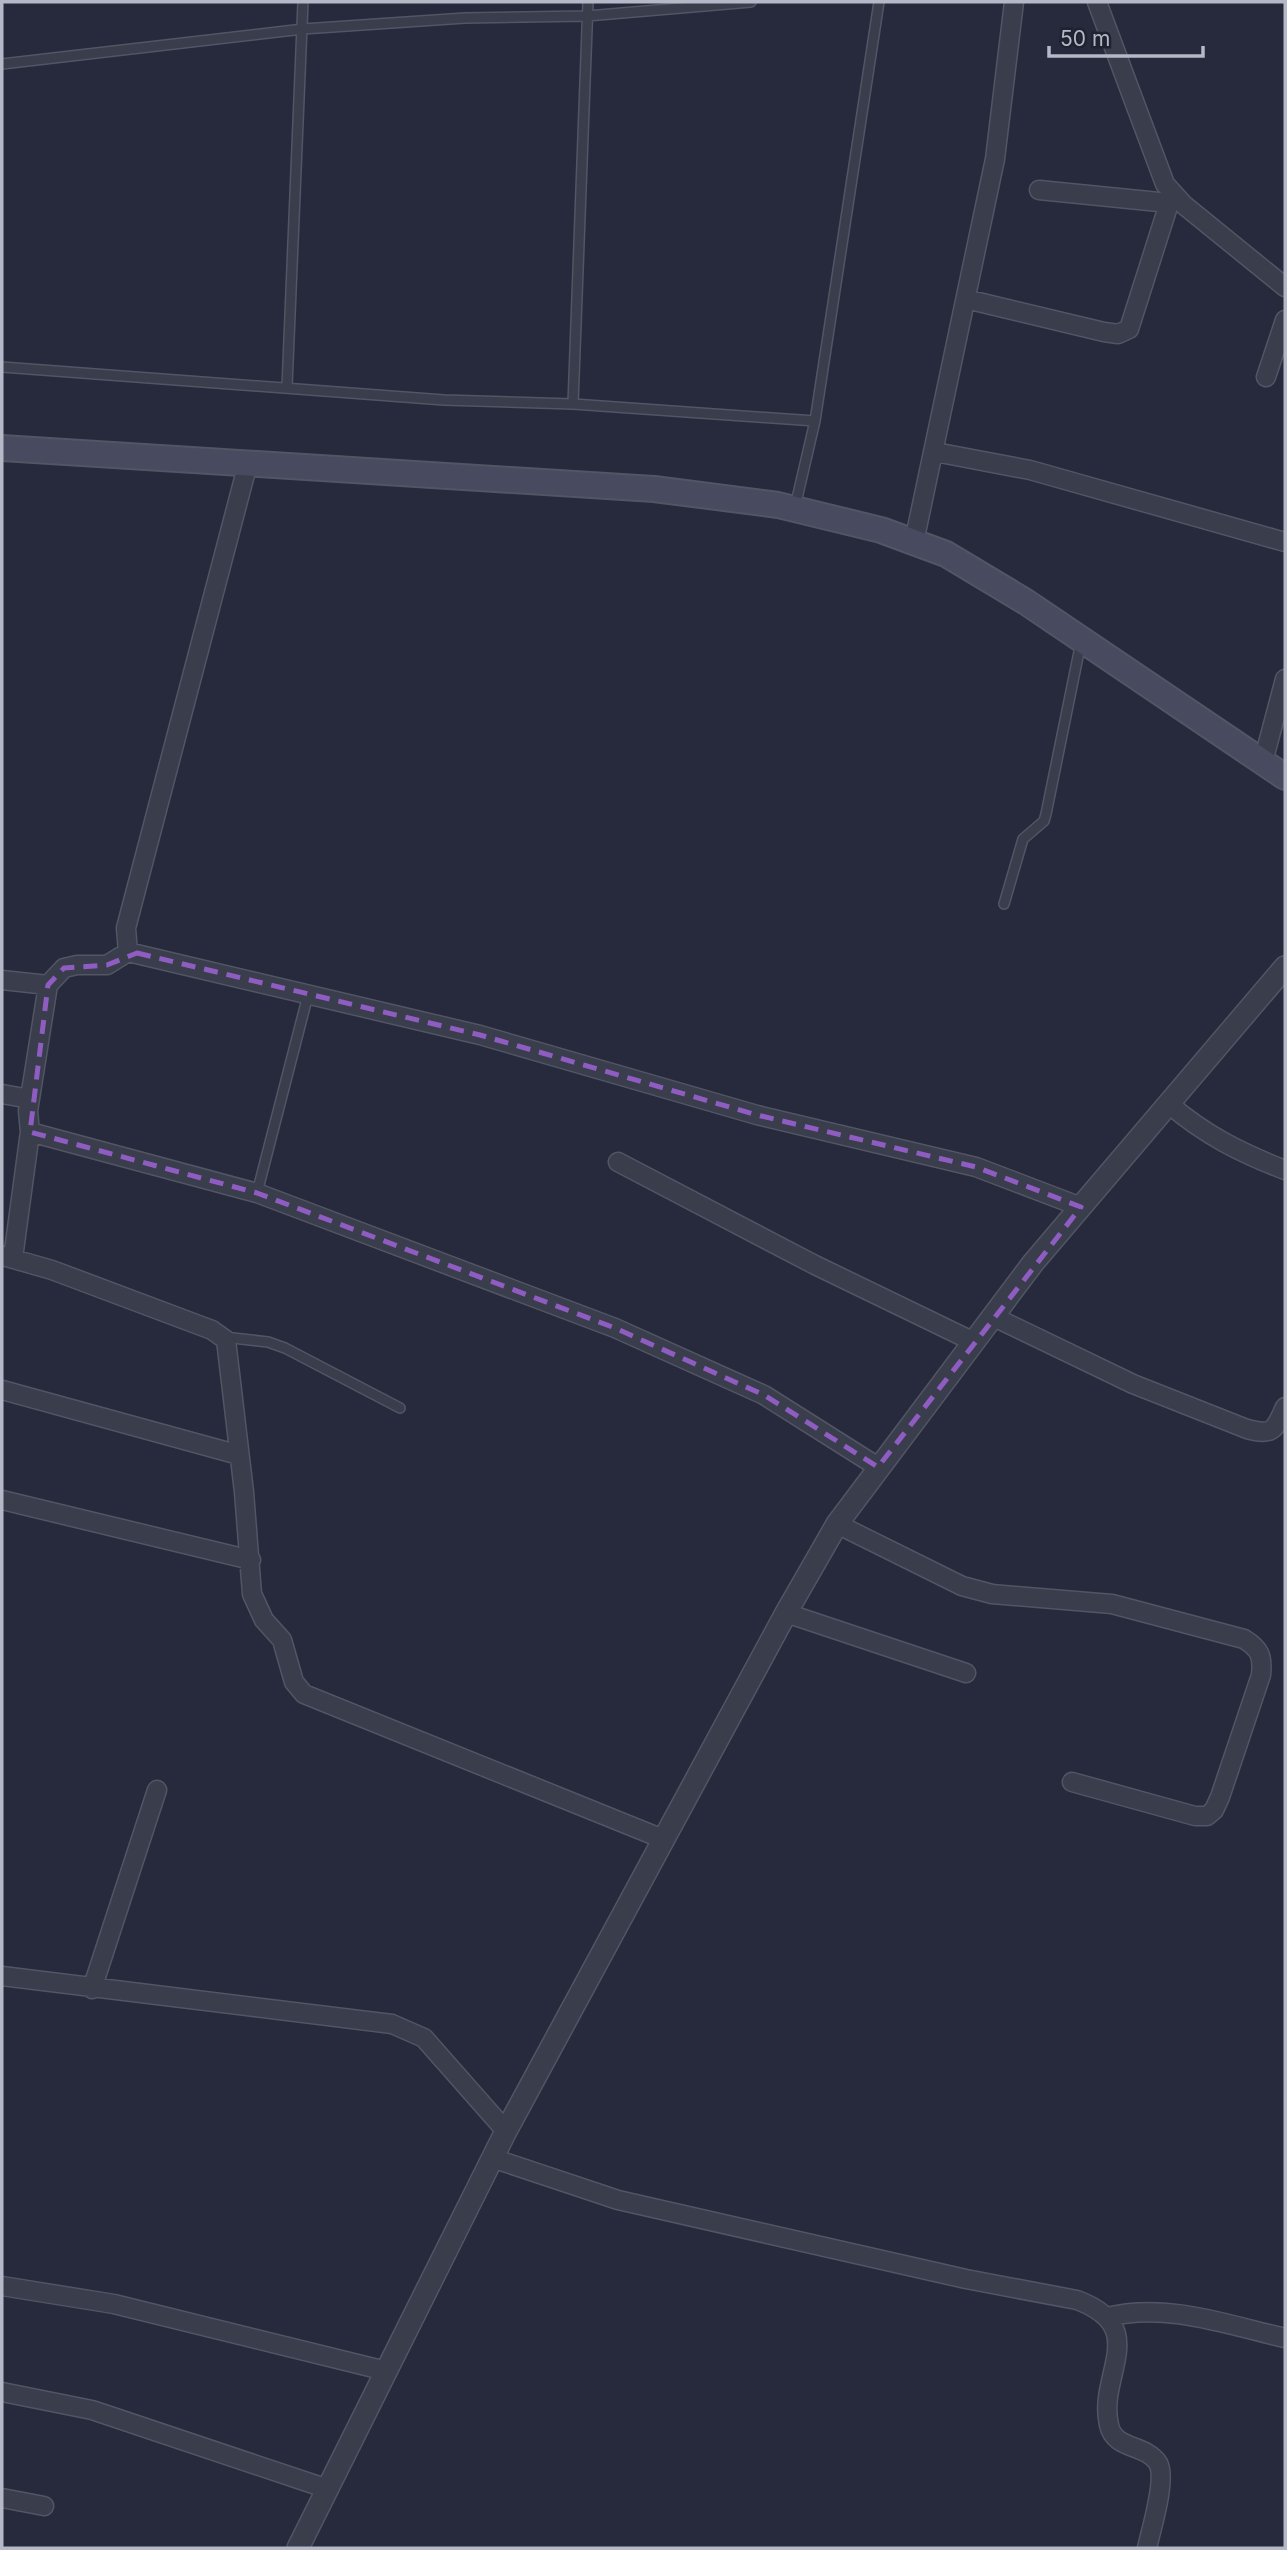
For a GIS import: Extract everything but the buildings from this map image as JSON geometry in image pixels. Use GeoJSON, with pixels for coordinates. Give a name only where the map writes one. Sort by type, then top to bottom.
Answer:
{"type":"FeatureCollection","features":[{"type":"Feature","properties":{"kind":"main road"},"geometry":{"type":"LineString","coordinates":[[2,448],[654,489],[794,509],[881,530],[946,554],[1082,640],[1285,777]]}},
{"type":"Feature","properties":{"kind":"street"},"geometry":{"type":"LineString","coordinates":[[914,542],[995,159],[1014,2]]}},
{"type":"Feature","properties":{"kind":"street"},"geometry":{"type":"LineString","coordinates":[[1097,2],[1170,198],[1285,287]]}},
{"type":"Feature","properties":{"kind":"street"},"geometry":{"type":"LineString","coordinates":[[1039,190],[1170,198]]}},
{"type":"Feature","properties":{"kind":"street"},"geometry":{"type":"LineString","coordinates":[[966,299],[1104,332],[1118,334],[1129,329],[1170,198]]}},
{"type":"Feature","properties":{"kind":"street"},"geometry":{"type":"LineString","coordinates":[[1266,377],[1285,320]]}},
{"type":"Feature","properties":{"kind":"street"},"geometry":{"type":"LineString","coordinates":[[935,452],[1030,470],[1283,537]]}},
{"type":"Feature","properties":{"kind":"street"},"geometry":{"type":"LineString","coordinates":[[128,952],[126,928],[248,463]]}},
{"type":"Feature","properties":{"kind":"street"},"geometry":{"type":"LineString","coordinates":[[1263,762],[1285,679]]}},
{"type":"Feature","properties":{"kind":"street"},"geometry":{"type":"LineString","coordinates":[[663,1839],[304,1694],[294,1682],[282,1640],[256,1606],[230,1358],[222,1337],[212,1330],[8,1257],[30,1132],[30,1099],[48,985],[64,968],[107,965],[128,952],[480,1035],[757,1115],[976,1167],[1081,1207]]}},
{"type":"Feature","properties":{"kind":"street"},"geometry":{"type":"LineString","coordinates":[[298,2548],[506,2131],[786,1613],[837,1524],[992,1316],[1285,967]]}},
{"type":"Feature","properties":{"kind":"street"},"geometry":{"type":"LineString","coordinates":[[2,980],[48,985]]}},
{"type":"Feature","properties":{"kind":"street"},"geometry":{"type":"LineString","coordinates":[[2,1094],[30,1099]]}},
{"type":"Feature","properties":{"kind":"street"},"geometry":{"type":"LineString","coordinates":[[1169,1104],[1197,1128],[1232,1149],[1285,1170]]}},
{"type":"Feature","properties":{"kind":"street"},"geometry":{"type":"LineString","coordinates":[[30,1132],[257,1193],[615,1328],[765,1395],[878,1467]]}},
{"type":"Feature","properties":{"kind":"street"},"geometry":{"type":"LineString","coordinates":[[618,1162],[815,1265],[972,1341]]}},
{"type":"Feature","properties":{"kind":"street"},"geometry":{"type":"LineString","coordinates":[[992,1316],[1133,1384],[1247,1429],[1264,1434],[1272,1430],[1285,1407]]}},
{"type":"Feature","properties":{"kind":"street"},"geometry":{"type":"LineString","coordinates":[[2,1390],[239,1455]]}},
{"type":"Feature","properties":{"kind":"street"},"geometry":{"type":"LineString","coordinates":[[2,1500],[251,1560]]}},
{"type":"Feature","properties":{"kind":"street"},"geometry":{"type":"LineString","coordinates":[[837,1524],[962,1586],[992,1594],[1112,1604],[1244,1639],[1257,1647],[1263,1658],[1261,1675],[1220,1797],[1214,1810],[1207,1816],[1195,1816],[1072,1782]]}},
{"type":"Feature","properties":{"kind":"street"},"geometry":{"type":"LineString","coordinates":[[786,1613],[966,1673]]}},
{"type":"Feature","properties":{"kind":"street"},"geometry":{"type":"LineString","coordinates":[[92,1989],[157,1790]]}},
{"type":"Feature","properties":{"kind":"street"},"geometry":{"type":"LineString","coordinates":[[2,1976],[392,2024],[424,2038],[506,2131]]}},
{"type":"Feature","properties":{"kind":"street"},"geometry":{"type":"LineString","coordinates":[[492,2158],[618,2200],[966,2279],[1077,2300],[1094,2306],[1107,2318],[1118,2337],[1118,2356],[1107,2417],[1110,2430],[1118,2440],[1150,2455],[1159,2465],[1160,2483],[1147,2548]]}},
{"type":"Feature","properties":{"kind":"street"},"geometry":{"type":"LineString","coordinates":[[2,2286],[114,2304],[386,2371]]}},
{"type":"Feature","properties":{"kind":"street"},"geometry":{"type":"LineString","coordinates":[[1107,2318],[1145,2310],[1184,2315],[1285,2338]]}},
{"type":"Feature","properties":{"kind":"street"},"geometry":{"type":"LineString","coordinates":[[2,2392],[92,2410],[328,2489]]}},
{"type":"Feature","properties":{"kind":"street"},"geometry":{"type":"LineString","coordinates":[[2,2498],[44,2506]]}},
{"type":"Feature","properties":{"kind":"lane"},"geometry":{"type":"LineString","coordinates":[[288,387],[303,2]]}},
{"type":"Feature","properties":{"kind":"lane"},"geometry":{"type":"LineString","coordinates":[[573,404],[588,2]]}},
{"type":"Feature","properties":{"kind":"lane"},"geometry":{"type":"LineString","coordinates":[[2,64],[303,29],[465,18],[587,16],[751,2]]}},
{"type":"Feature","properties":{"kind":"lane"},"geometry":{"type":"LineString","coordinates":[[794,509],[815,421],[879,2]]}},
{"type":"Feature","properties":{"kind":"lane"},"geometry":{"type":"LineString","coordinates":[[2,367],[9,370],[288,387],[444,400],[573,404],[815,421]]}},
{"type":"Feature","properties":{"kind":"lane"},"geometry":{"type":"LineString","coordinates":[[1004,904],[1023,839],[1044,821],[1082,640]]}},
{"type":"Feature","properties":{"kind":"lane"},"geometry":{"type":"LineString","coordinates":[[257,1193],[308,995]]}},
{"type":"Feature","properties":{"kind":"lane"},"geometry":{"type":"LineString","coordinates":[[222,1337],[268,1342],[285,1348],[400,1408]]}},
{"type":"Feature","properties":{"kind":"highlighted area"},"geometry":{"type":"Polygon","coordinates":[[[137,953],[480,1035],[757,1115],[976,1167],[1081,1207],[878,1467],[764,1395],[615,1328],[257,1193],[30,1132],[48,985],[64,968],[107,965],[137,953]]]}}]}
